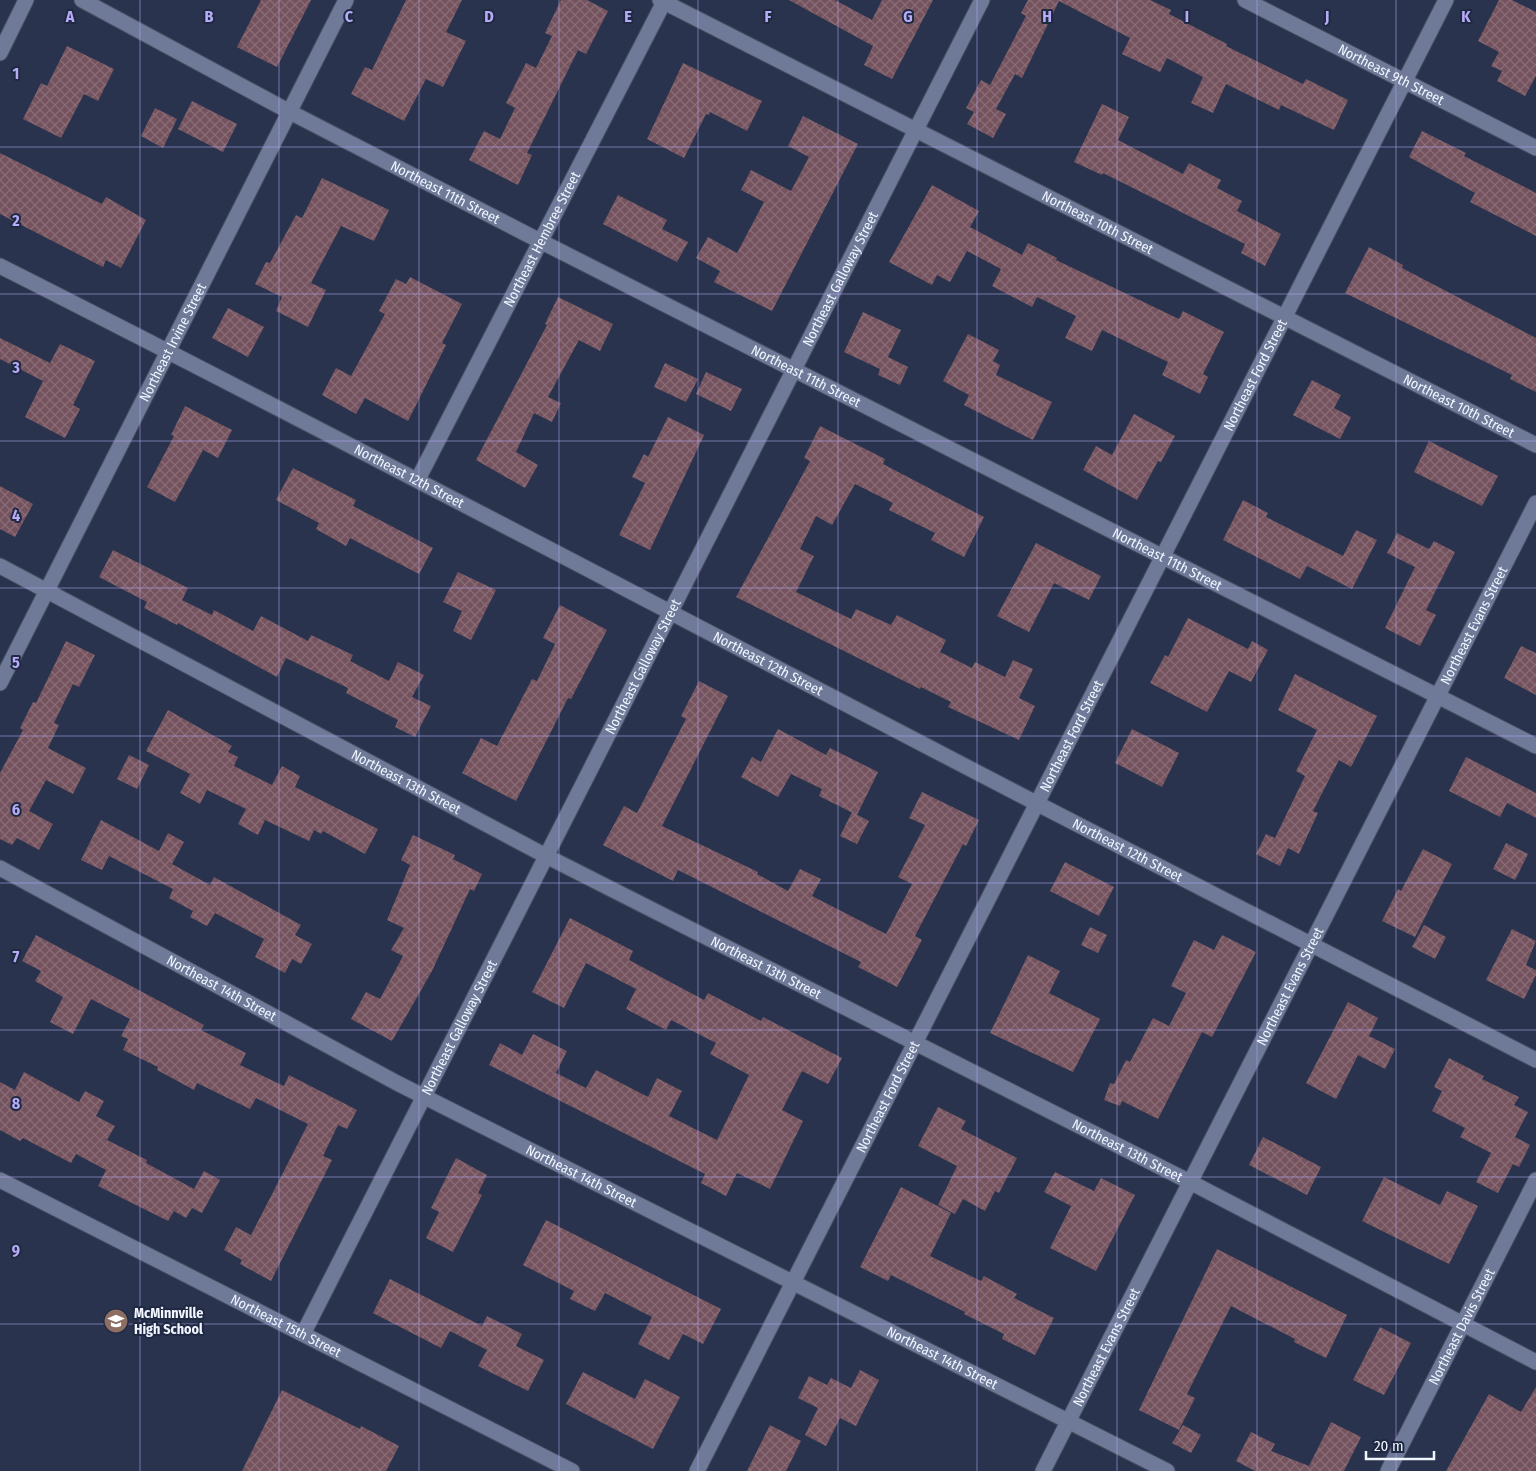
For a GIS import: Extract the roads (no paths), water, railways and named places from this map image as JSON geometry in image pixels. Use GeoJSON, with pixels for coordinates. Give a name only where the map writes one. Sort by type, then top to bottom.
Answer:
{"type":"FeatureCollection","features":[{"type":"Feature","properties":{"kind":"street"},"geometry":{"type":"LineString","coordinates":[[0,53],[26,0]]}},
{"type":"Feature","properties":{"kind":"street","name":"Northeast 11th Street"},"geometry":{"type":"LineString","coordinates":[[82,0],[290,112],[540,241],[1536,746]]}},
{"type":"Feature","properties":{"kind":"street","name":"Northeast Irvine Street"},"geometry":{"type":"LineString","coordinates":[[0,683],[346,0]]}},
{"type":"Feature","properties":{"kind":"street","name":"Northeast Galloway Street"},"geometry":{"type":"LineString","coordinates":[[303,1334],[982,0]]}},
{"type":"Feature","properties":{"kind":"street","name":"Northeast 9th Street"},"geometry":{"type":"LineString","coordinates":[[1245,0],[1536,148]]}},
{"type":"Feature","properties":{"kind":"street","name":"Northeast Ford Street"},"geometry":{"type":"LineString","coordinates":[[697,1471],[1446,0]]}},
{"type":"Feature","properties":{"kind":"street","name":"Northeast 10th Street"},"geometry":{"type":"LineString","coordinates":[[663,1],[1536,444]]}},
{"type":"Feature","properties":{"kind":"street","name":"Northeast Hembree Street"},"geometry":{"type":"LineString","coordinates":[[418,479],[663,1]]}},
{"type":"Feature","properties":{"kind":"street","name":"Northeast 12th Street"},"geometry":{"type":"LineString","coordinates":[[0,266],[418,479],[1037,803],[1536,1060]]}},
{"type":"Feature","properties":{"kind":"street","name":"Northeast Evans Street"},"geometry":{"type":"LineString","coordinates":[[1043,1471],[1536,503]]}},
{"type":"Feature","properties":{"kind":"street","name":"Northeast 13th Street"},"geometry":{"type":"LineString","coordinates":[[0,566],[546,856],[914,1044],[1190,1182],[1536,1362]]}},
{"type":"Feature","properties":{"kind":"street","name":"Northeast 14th Street"},"geometry":{"type":"LineString","coordinates":[[0,868],[424,1096],[1167,1471]]}},
{"type":"Feature","properties":{"kind":"street","name":"Northeast 15th Street"},"geometry":{"type":"LineString","coordinates":[[0,1180],[572,1471]]}},
{"type":"Feature","properties":{"kind":"street","name":"Northeast Davis Street"},"geometry":{"type":"LineString","coordinates":[[1388,1471],[1536,1180]]}},
{"type":"Feature","properties":{"kind":"place","name":"McMinnville High School"},"geometry":{"type":"Point","coordinates":[116,1321]}}]}
